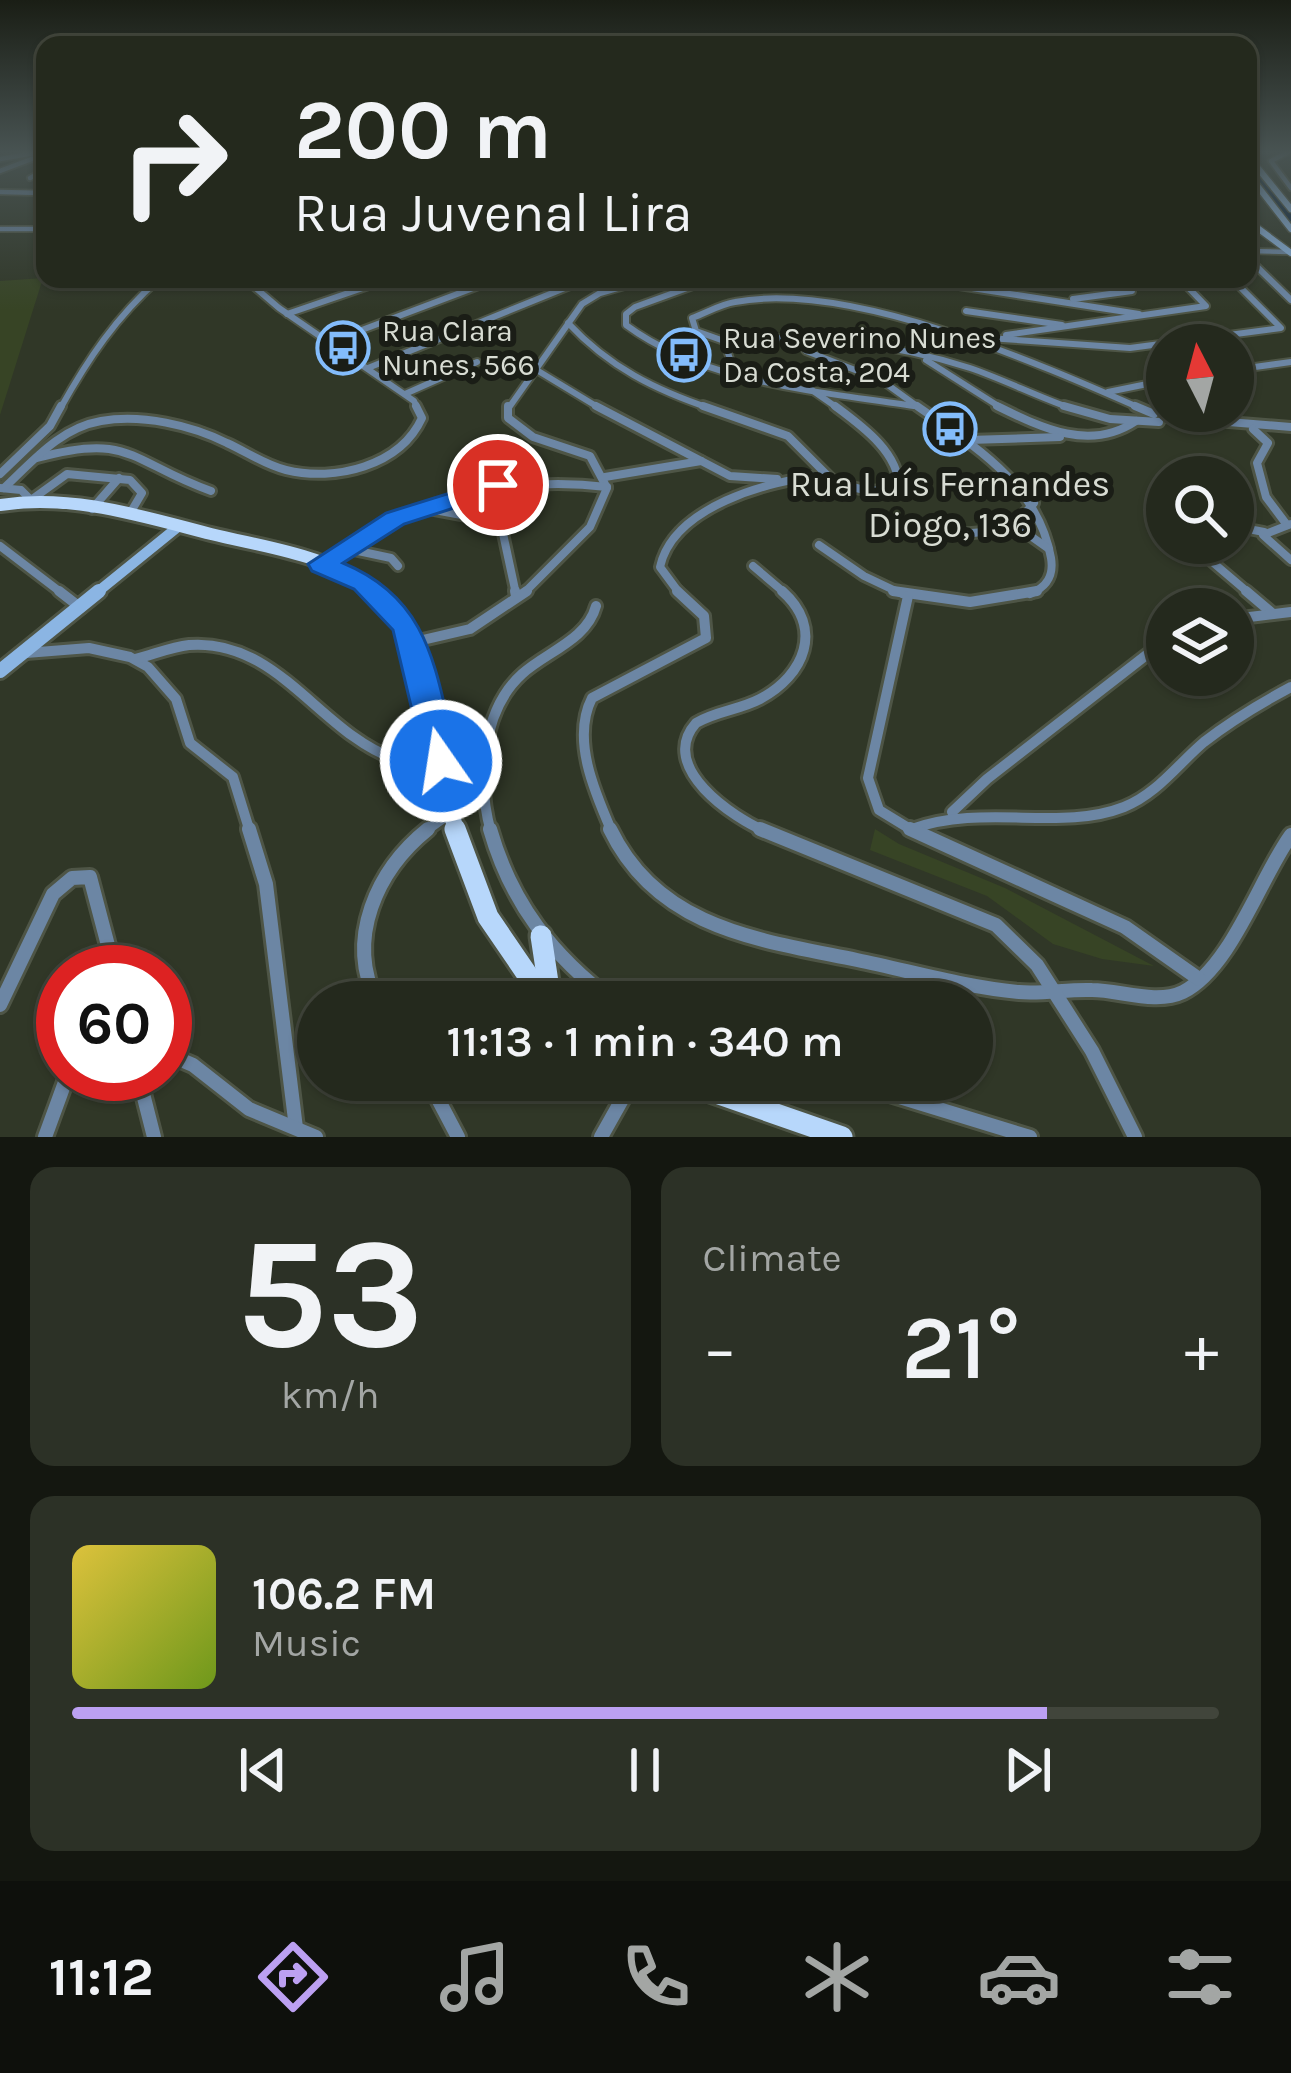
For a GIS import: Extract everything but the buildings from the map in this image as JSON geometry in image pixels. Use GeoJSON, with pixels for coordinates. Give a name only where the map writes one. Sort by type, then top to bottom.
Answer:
{"type":"FeatureCollection","features":[{"type":"Feature","properties":{"kind":"main road"},"geometry":{"type":"LineString","coordinates":[[1272,204],[1291,229]]}},
{"type":"Feature","properties":{"kind":"main road"},"geometry":{"type":"LineString","coordinates":[[1257,228],[1290,252]]}},
{"type":"Feature","properties":{"kind":"main road"},"geometry":{"type":"LineString","coordinates":[[5,495],[129,514],[321,564],[364,582],[385,599],[414,642],[463,859],[499,942],[531,981]]}},
{"type":"Feature","properties":{"kind":"main road"},"geometry":{"type":"LineString","coordinates":[[0,671],[179,526]]}},
{"type":"Feature","properties":{"kind":"main road"},"geometry":{"type":"LineString","coordinates":[[541,936],[546,981]]}},
{"type":"Feature","properties":{"kind":"main road"},"geometry":{"type":"LineString","coordinates":[[739,1101],[842,1137]]}},
{"type":"Feature","properties":{"kind":"street"},"geometry":{"type":"LineString","coordinates":[[0,229],[36,230]]}},
{"type":"Feature","properties":{"kind":"street"},"geometry":{"type":"LineString","coordinates":[[1257,254],[1290,252]]}},
{"type":"Feature","properties":{"kind":"street"},"geometry":{"type":"LineString","coordinates":[[1257,272],[1291,300]]}},
{"type":"Feature","properties":{"kind":"street"},"geometry":{"type":"LineString","coordinates":[[0,474],[50,426],[91,353],[149,288]]}},
{"type":"Feature","properties":{"kind":"street"},"geometry":{"type":"LineString","coordinates":[[5,495],[32,460],[75,428],[117,419],[202,433],[290,471],[333,471],[382,458],[412,438],[422,418],[414,400],[255,288]]}},
{"type":"Feature","properties":{"kind":"street"},"geometry":{"type":"LineString","coordinates":[[287,314],[363,288]]}},
{"type":"Feature","properties":{"kind":"street"},"geometry":{"type":"LineString","coordinates":[[330,342],[473,288]]}},
{"type":"Feature","properties":{"kind":"street"},"geometry":{"type":"LineString","coordinates":[[368,368],[565,288]]}},
{"type":"Feature","properties":{"kind":"street"},"geometry":{"type":"LineString","coordinates":[[414,642],[466,631],[517,596],[578,540],[604,503],[606,482],[590,454],[510,423],[510,400],[590,298],[622,288]]}},
{"type":"Feature","properties":{"kind":"street"},"geometry":{"type":"LineString","coordinates":[[977,288],[1150,316]]}},
{"type":"Feature","properties":{"kind":"street"},"geometry":{"type":"LineString","coordinates":[[1068,302],[1132,288]]}},
{"type":"Feature","properties":{"kind":"street"},"geometry":{"type":"LineString","coordinates":[[968,340],[1206,306],[1189,288]]}},
{"type":"Feature","properties":{"kind":"street"},"geometry":{"type":"LineString","coordinates":[[988,338],[1130,348],[1281,328],[1241,288]]}},
{"type":"Feature","properties":{"kind":"street"},"geometry":{"type":"LineString","coordinates":[[718,306],[690,289],[635,307],[626,314],[626,326],[687,359],[917,406]]}},
{"type":"Feature","properties":{"kind":"street"},"geometry":{"type":"LineString","coordinates":[[1146,414],[1107,392],[968,340],[818,301],[718,306],[695,315],[691,324],[700,334],[724,341],[797,339],[923,358],[979,371],[1075,411],[1146,418]]}},
{"type":"Feature","properties":{"kind":"street"},"geometry":{"type":"LineString","coordinates":[[966,311],[1066,326]]}},
{"type":"Feature","properties":{"kind":"street"},"geometry":{"type":"LineString","coordinates":[[568,323],[603,361],[634,380],[790,437],[822,476]]}},
{"type":"Feature","properties":{"kind":"street"},"geometry":{"type":"LineString","coordinates":[[797,339],[806,351],[872,375],[917,406],[963,439],[1034,503],[1049,549],[1051,580],[1035,593],[994,601],[908,596],[875,582],[819,544]]}},
{"type":"Feature","properties":{"kind":"street"},"geometry":{"type":"LineString","coordinates":[[724,341],[734,371]]}},
{"type":"Feature","properties":{"kind":"street"},"geometry":{"type":"LineString","coordinates":[[923,358],[992,404],[1063,436]]}},
{"type":"Feature","properties":{"kind":"street"},"geometry":{"type":"LineString","coordinates":[[405,394],[477,362]]}},
{"type":"Feature","properties":{"kind":"street"},"geometry":{"type":"LineString","coordinates":[[1254,367],[1291,362]]}},
{"type":"Feature","properties":{"kind":"street"},"geometry":{"type":"LineString","coordinates":[[535,369],[641,433],[730,476],[822,476],[879,493],[893,492],[902,483],[893,462],[866,431],[806,386]]}},
{"type":"Feature","properties":{"kind":"street"},"geometry":{"type":"LineString","coordinates":[[1107,392],[1146,384]]}},
{"type":"Feature","properties":{"kind":"street"},"geometry":{"type":"LineString","coordinates":[[963,439],[1120,432],[1146,422]]}},
{"type":"Feature","properties":{"kind":"street"},"geometry":{"type":"LineString","coordinates":[[1254,426],[1291,429]]}},
{"type":"Feature","properties":{"kind":"street"},"geometry":{"type":"LineString","coordinates":[[1254,429],[1291,429]]}},
{"type":"Feature","properties":{"kind":"street"},"geometry":{"type":"LineString","coordinates":[[1254,430],[1268,443],[1257,463],[1270,509],[1289,524]]}},
{"type":"Feature","properties":{"kind":"street"},"geometry":{"type":"LineString","coordinates":[[32,460],[83,445],[120,446],[211,491]]}},
{"type":"Feature","properties":{"kind":"street"},"geometry":{"type":"LineString","coordinates":[[321,564],[420,508],[530,480],[606,482],[701,461]]}},
{"type":"Feature","properties":{"kind":"street"},"geometry":{"type":"LineString","coordinates":[[31,500],[67,474],[119,478],[142,488],[129,514]]}},
{"type":"Feature","properties":{"kind":"street"},"geometry":{"type":"LineString","coordinates":[[92,509],[119,478]]}},
{"type":"Feature","properties":{"kind":"street"},"geometry":{"type":"LineString","coordinates":[[777,479],[693,519],[664,548],[663,575],[699,610],[707,625],[706,638],[592,698],[584,716],[584,746],[616,848],[634,872],[690,914],[736,933],[960,983],[1055,993],[1088,989],[1167,995],[1182,992],[1198,979],[1291,835]]}},
{"type":"Feature","properties":{"kind":"street"},"geometry":{"type":"LineString","coordinates":[[1015,525],[1034,503]]}},
{"type":"Feature","properties":{"kind":"street"},"geometry":{"type":"LineString","coordinates":[[420,508],[483,519],[502,529],[517,596]]}},
{"type":"Feature","properties":{"kind":"street"},"geometry":{"type":"LineString","coordinates":[[1254,530],[1264,532],[1289,524]]}},
{"type":"Feature","properties":{"kind":"street"},"geometry":{"type":"LineString","coordinates":[[896,528],[956,531],[1015,525],[1049,549]]}},
{"type":"Feature","properties":{"kind":"street"},"geometry":{"type":"LineString","coordinates":[[1264,532],[1265,540],[1291,560]]}},
{"type":"Feature","properties":{"kind":"street"},"geometry":{"type":"LineString","coordinates":[[0,546],[82,609]]}},
{"type":"Feature","properties":{"kind":"street"},"geometry":{"type":"LineString","coordinates":[[344,548],[391,558],[398,566]]}},
{"type":"Feature","properties":{"kind":"street"},"geometry":{"type":"LineString","coordinates":[[1215,564],[1273,613]]}},
{"type":"Feature","properties":{"kind":"street"},"geometry":{"type":"LineString","coordinates":[[753,566],[799,607],[805,622],[804,650],[792,676],[777,691],[708,716],[690,729],[686,750],[703,789],[736,818],[757,828],[996,925],[1026,953],[1055,993],[1112,1087],[1135,1137]]}},
{"type":"Feature","properties":{"kind":"street"},"geometry":{"type":"LineString","coordinates":[[908,596],[868,778],[879,810],[1161,947],[1198,979]]}},
{"type":"Feature","properties":{"kind":"street"},"geometry":{"type":"LineString","coordinates":[[583,981],[541,936],[508,880],[484,789],[483,741],[503,698],[526,668],[589,626],[596,606]]}},
{"type":"Feature","properties":{"kind":"street"},"geometry":{"type":"LineString","coordinates":[[1254,616],[1291,612]]}},
{"type":"Feature","properties":{"kind":"street"},"geometry":{"type":"LineString","coordinates":[[26,653],[84,648],[135,658],[197,646],[238,651],[279,670],[321,711],[379,753],[407,765],[441,761]]}},
{"type":"Feature","properties":{"kind":"street"},"geometry":{"type":"LineString","coordinates":[[912,829],[951,813],[987,779],[1146,655]]}},
{"type":"Feature","properties":{"kind":"street"},"geometry":{"type":"LineString","coordinates":[[135,658],[172,691],[189,742],[226,767],[240,791],[274,929],[296,1128]]}},
{"type":"Feature","properties":{"kind":"street"},"geometry":{"type":"LineString","coordinates":[[951,813],[1070,816],[1113,811],[1162,784],[1203,744],[1291,687]]}},
{"type":"Feature","properties":{"kind":"street"},"geometry":{"type":"LineString","coordinates":[[371,981],[364,958],[374,893],[396,856],[484,789]]}},
{"type":"Feature","properties":{"kind":"street"},"geometry":{"type":"LineString","coordinates":[[0,1005],[53,894],[72,878],[89,878],[108,945]]}},
{"type":"Feature","properties":{"kind":"street"},"geometry":{"type":"LineString","coordinates":[[192,1064],[237,1102],[316,1137]]}},
{"type":"Feature","properties":{"kind":"street"},"geometry":{"type":"LineString","coordinates":[[46,1137],[59,1101]]}},
{"type":"Feature","properties":{"kind":"street"},"geometry":{"type":"LineString","coordinates":[[145,1101],[154,1137]]}},
{"type":"Feature","properties":{"kind":"street"},"geometry":{"type":"LineString","coordinates":[[439,1101],[458,1137]]}},
{"type":"Feature","properties":{"kind":"street"},"geometry":{"type":"LineString","coordinates":[[601,1137],[621,1101]]}},
{"type":"Feature","properties":{"kind":"street"},"geometry":{"type":"LineString","coordinates":[[913,1101],[1030,1137]]}},
{"type":"Feature","properties":{"kind":"green space"},"geometry":{"type":"Polygon","coordinates":[[[36,278],[40,288],[0,415],[0,281],[36,278]]]}},
{"type":"Feature","properties":{"kind":"green space"},"geometry":{"type":"Polygon","coordinates":[[[875,829],[899,844],[1005,888],[1154,966],[1102,959],[1053,944],[987,896],[870,850],[875,829]]]}},
{"type":"Feature","properties":{"kind":"waterway"},"geometry":{"type":"LineString","coordinates":[[1278,204],[1291,220]]}},
{"type":"Feature","properties":{"kind":"place","name":"Rua Clara Nunes, 566"},"geometry":{"type":"Point","coordinates":[343,348]}},
{"type":"Feature","properties":{"kind":"place","name":"Rua Severino Nunes Da Costa, 204"},"geometry":{"type":"Point","coordinates":[684,355]}},
{"type":"Feature","properties":{"kind":"place","name":"Rua Luís Fernandes Diogo, 136"},"geometry":{"type":"Point","coordinates":[950,429]}},
{"type":"Feature","properties":{"kind":"route"},"geometry":{"type":"LineString","coordinates":[[441,761],[414,642],[399,614],[364,582],[321,564],[395,518],[498,485]]}}]}
